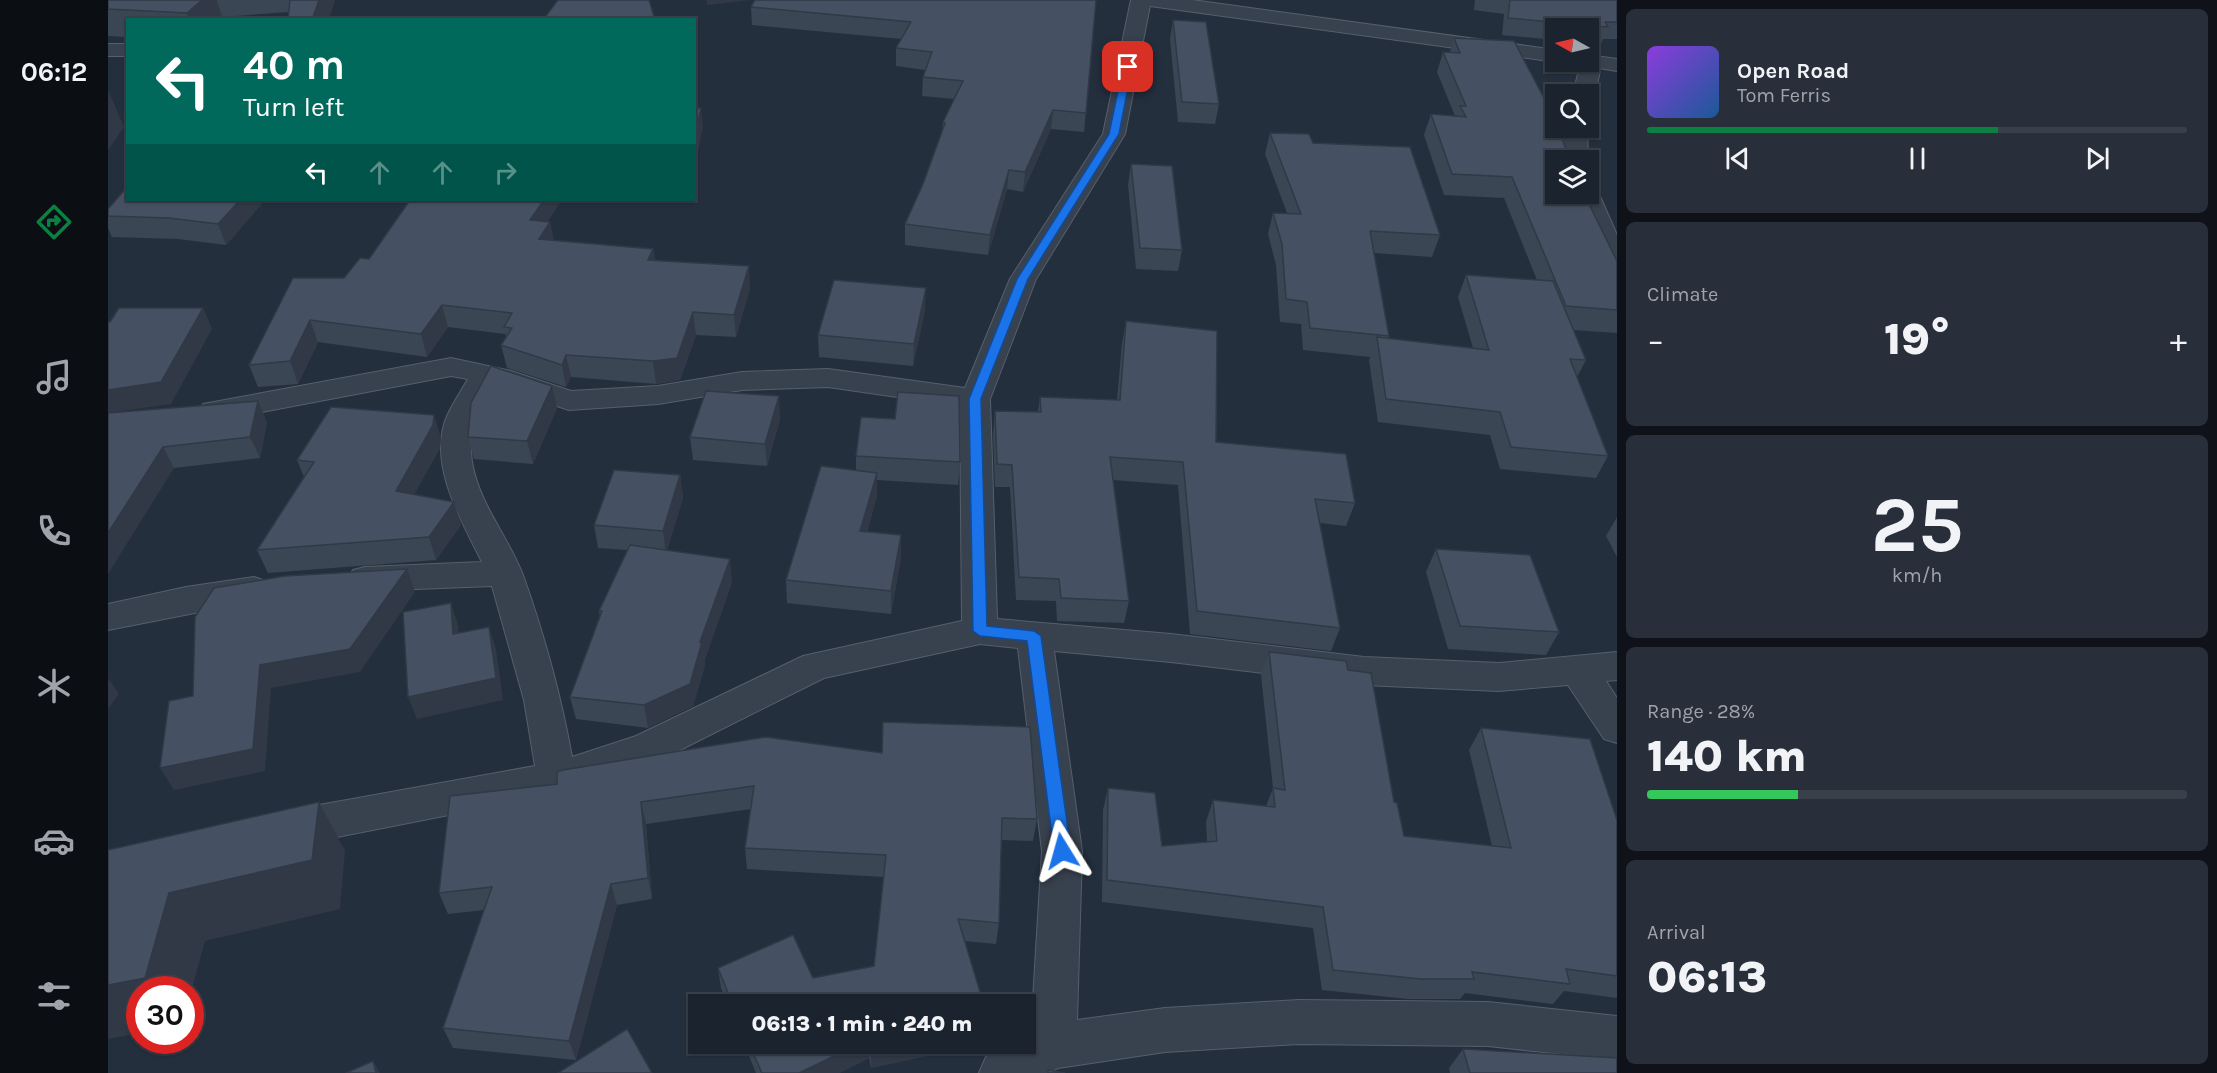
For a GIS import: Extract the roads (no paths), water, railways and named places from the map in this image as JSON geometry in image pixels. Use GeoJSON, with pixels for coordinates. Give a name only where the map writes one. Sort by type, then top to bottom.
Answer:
{"type":"FeatureCollection","features":[{"type":"Feature","properties":{"kind":"street"},"geometry":{"type":"LineString","coordinates":[[980,631],[975,399],[1023,279],[1114,134],[1141,0]]}},
{"type":"Feature","properties":{"kind":"street"},"geometry":{"type":"LineString","coordinates":[[1150,0],[1545,54]]}},
{"type":"Feature","properties":{"kind":"street"},"geometry":{"type":"LineString","coordinates":[[108,50],[126,50]]}},
{"type":"Feature","properties":{"kind":"street"},"geometry":{"type":"LineString","coordinates":[[1599,62],[1617,65]]}},
{"type":"Feature","properties":{"kind":"street"},"geometry":{"type":"LineString","coordinates":[[1591,204],[1617,265]]}},
{"type":"Feature","properties":{"kind":"street"},"geometry":{"type":"LineString","coordinates":[[189,414],[224,410],[451,367],[485,374],[569,401],[658,395],[742,381],[828,378],[975,399]]}},
{"type":"Feature","properties":{"kind":"street"},"geometry":{"type":"LineString","coordinates":[[485,374],[461,418],[456,461],[471,508],[505,573],[543,700],[556,778]]}},
{"type":"Feature","properties":{"kind":"street"},"geometry":{"type":"LineString","coordinates":[[331,581],[474,572],[505,573]]}},
{"type":"Feature","properties":{"kind":"street"},"geometry":{"type":"LineString","coordinates":[[108,617],[186,600],[284,585]]}},
{"type":"Feature","properties":{"kind":"street"},"geometry":{"type":"LineString","coordinates":[[251,836],[556,778],[648,748],[816,666],[980,631],[1171,648],[1364,671],[1499,677],[1617,666]]}},
{"type":"Feature","properties":{"kind":"street"},"geometry":{"type":"LineString","coordinates":[[1029,635],[1034,636],[1062,851],[1053,1046]]}},
{"type":"Feature","properties":{"kind":"street"},"geometry":{"type":"LineString","coordinates":[[1578,670],[1617,729]]}},
{"type":"Feature","properties":{"kind":"street"},"geometry":{"type":"LineString","coordinates":[[1002,1073],[1053,1046],[1165,1030],[1299,1022],[1488,1024],[1617,1038]]}}]}
